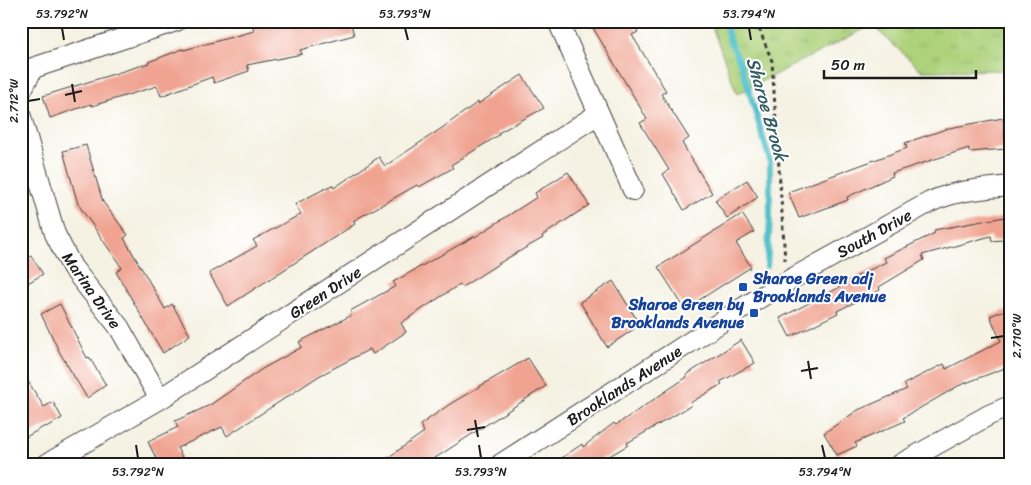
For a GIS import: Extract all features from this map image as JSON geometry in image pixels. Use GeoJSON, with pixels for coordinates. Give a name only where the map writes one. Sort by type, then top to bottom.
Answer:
{"type":"FeatureCollection","features":[{"type":"Feature","properties":{"kind":"street"},"geometry":{"type":"LineString","coordinates":[[21,91],[33,68],[176,21]]}},
{"type":"Feature","properties":{"kind":"street"},"geometry":{"type":"LineString","coordinates":[[558,21],[632,190]]}},
{"type":"Feature","properties":{"kind":"street","name":"Green Drive"},"geometry":{"type":"LineString","coordinates":[[48,464],[160,399],[598,114]]}},
{"type":"Feature","properties":{"kind":"street","name":"Marina Drive"},"geometry":{"type":"LineString","coordinates":[[21,117],[55,234],[72,267],[119,327],[160,399]]}},
{"type":"Feature","properties":{"kind":"street","name":"South Drive"},"geometry":{"type":"LineString","coordinates":[[746,306],[786,282],[944,196],[968,190],[1010,186]]}},
{"type":"Feature","properties":{"kind":"street","name":"Brooklands Avenue"},"geometry":{"type":"LineString","coordinates":[[501,464],[746,306]]}},
{"type":"Feature","properties":{"kind":"street"},"geometry":{"type":"LineString","coordinates":[[901,464],[989,415],[1010,406]]}},
{"type":"Feature","properties":{"kind":"path"},"geometry":{"type":"LineString","coordinates":[[756,21],[772,61],[786,282]]}},
{"type":"Feature","properties":{"kind":"green space"},"geometry":{"type":"Polygon","coordinates":[[[710,21],[1010,21],[1010,70],[922,71],[872,25],[737,94],[710,21]]]}},
{"type":"Feature","properties":{"kind":"building"},"geometry":{"type":"Polygon","coordinates":[[[280,21],[350,21],[354,35],[300,50],[302,54],[247,65],[249,71],[214,83],[212,77],[161,96],[157,86],[92,106],[91,104],[50,118],[43,96],[149,63],[183,49],[254,31],[253,26],[280,21]]]}},
{"type":"Feature","properties":{"kind":"building"},"geometry":{"type":"Polygon","coordinates":[[[589,21],[632,21],[638,32],[632,35],[666,91],[661,94],[689,138],[682,143],[712,193],[684,210],[663,174],[669,170],[640,123],[647,119],[589,21]]]}},
{"type":"Feature","properties":{"kind":"building"},"geometry":{"type":"Polygon","coordinates":[[[522,75],[544,108],[498,133],[499,135],[451,165],[453,168],[419,187],[417,185],[353,221],[355,224],[228,306],[209,273],[257,246],[253,240],[301,214],[295,204],[332,185],[334,188],[379,157],[385,166],[478,102],[478,104],[522,75]]]}},
{"type":"Feature","properties":{"kind":"building"},"geometry":{"type":"Polygon","coordinates":[[[1003,118],[1006,149],[969,152],[969,148],[892,173],[893,176],[847,197],[848,200],[799,218],[788,192],[907,148],[905,143],[949,128],[1003,118]]]}},
{"type":"Feature","properties":{"kind":"building"},"geometry":{"type":"Polygon","coordinates":[[[86,145],[103,202],[128,235],[124,238],[165,309],[172,304],[190,335],[163,353],[116,272],[122,268],[78,204],[63,151],[86,145]]]}},
{"type":"Feature","properties":{"kind":"building"},"geometry":{"type":"Polygon","coordinates":[[[568,172],[589,205],[542,236],[543,238],[462,287],[460,284],[401,323],[406,332],[373,354],[370,349],[319,376],[227,436],[222,427],[177,448],[182,457],[172,464],[159,464],[148,442],[178,427],[175,421],[210,405],[262,369],[302,347],[299,342],[352,315],[350,311],[396,286],[393,282],[475,237],[537,197],[535,193],[568,172]]]}},
{"type":"Feature","properties":{"kind":"building"},"geometry":{"type":"Polygon","coordinates":[[[747,180],[758,197],[727,218],[715,200],[747,180]]]}},
{"type":"Feature","properties":{"kind":"building"},"geometry":{"type":"Polygon","coordinates":[[[742,214],[754,232],[736,243],[751,267],[685,309],[658,267],[742,214]]]}},
{"type":"Feature","properties":{"kind":"building"},"geometry":{"type":"Polygon","coordinates":[[[1010,216],[1010,239],[992,241],[991,236],[922,255],[924,260],[879,287],[880,290],[790,337],[780,318],[840,287],[839,285],[886,262],[884,258],[935,233],[934,230],[1010,216]]]}},
{"type":"Feature","properties":{"kind":"building"},"geometry":{"type":"Polygon","coordinates":[[[31,256],[43,274],[21,287],[21,262],[31,256]]]}},
{"type":"Feature","properties":{"kind":"building"},"geometry":{"type":"Polygon","coordinates":[[[613,281],[640,325],[607,347],[580,302],[613,281]]]}},
{"type":"Feature","properties":{"kind":"building"},"geometry":{"type":"Polygon","coordinates":[[[60,304],[87,358],[89,357],[106,385],[87,398],[60,353],[41,314],[60,304]]]}},
{"type":"Feature","properties":{"kind":"building"},"geometry":{"type":"Polygon","coordinates":[[[1005,310],[1010,319],[1010,366],[958,386],[903,418],[905,421],[855,443],[857,446],[837,455],[824,433],[858,410],[907,389],[904,384],[944,364],[946,369],[1001,341],[990,316],[1005,310]]]}},
{"type":"Feature","properties":{"kind":"building"},"geometry":{"type":"Polygon","coordinates":[[[741,340],[755,363],[720,382],[722,384],[690,403],[692,405],[594,464],[553,464],[582,444],[583,447],[614,423],[616,425],[687,377],[686,375],[741,340]]]}},
{"type":"Feature","properties":{"kind":"building"},"geometry":{"type":"Polygon","coordinates":[[[528,358],[546,386],[426,464],[379,464],[424,432],[420,425],[450,404],[528,358]]]}},
{"type":"Feature","properties":{"kind":"building"},"geometry":{"type":"Polygon","coordinates":[[[21,370],[44,407],[53,402],[62,418],[21,440],[21,370]]]}},
{"type":"Feature","properties":{"kind":"waterway","name":"Sharoe Brook"},"geometry":{"type":"LineString","coordinates":[[725,21],[730,42],[741,64],[770,161],[770,219],[767,266]]}},
{"type":"Feature","properties":{"kind":"place","name":"Sharoe Green adj Brooklands Avenue"},"geometry":{"type":"Point","coordinates":[743,287]}},
{"type":"Feature","properties":{"kind":"place","name":"Sharoe Green by Brooklands Avenue"},"geometry":{"type":"Point","coordinates":[754,313]}}]}
